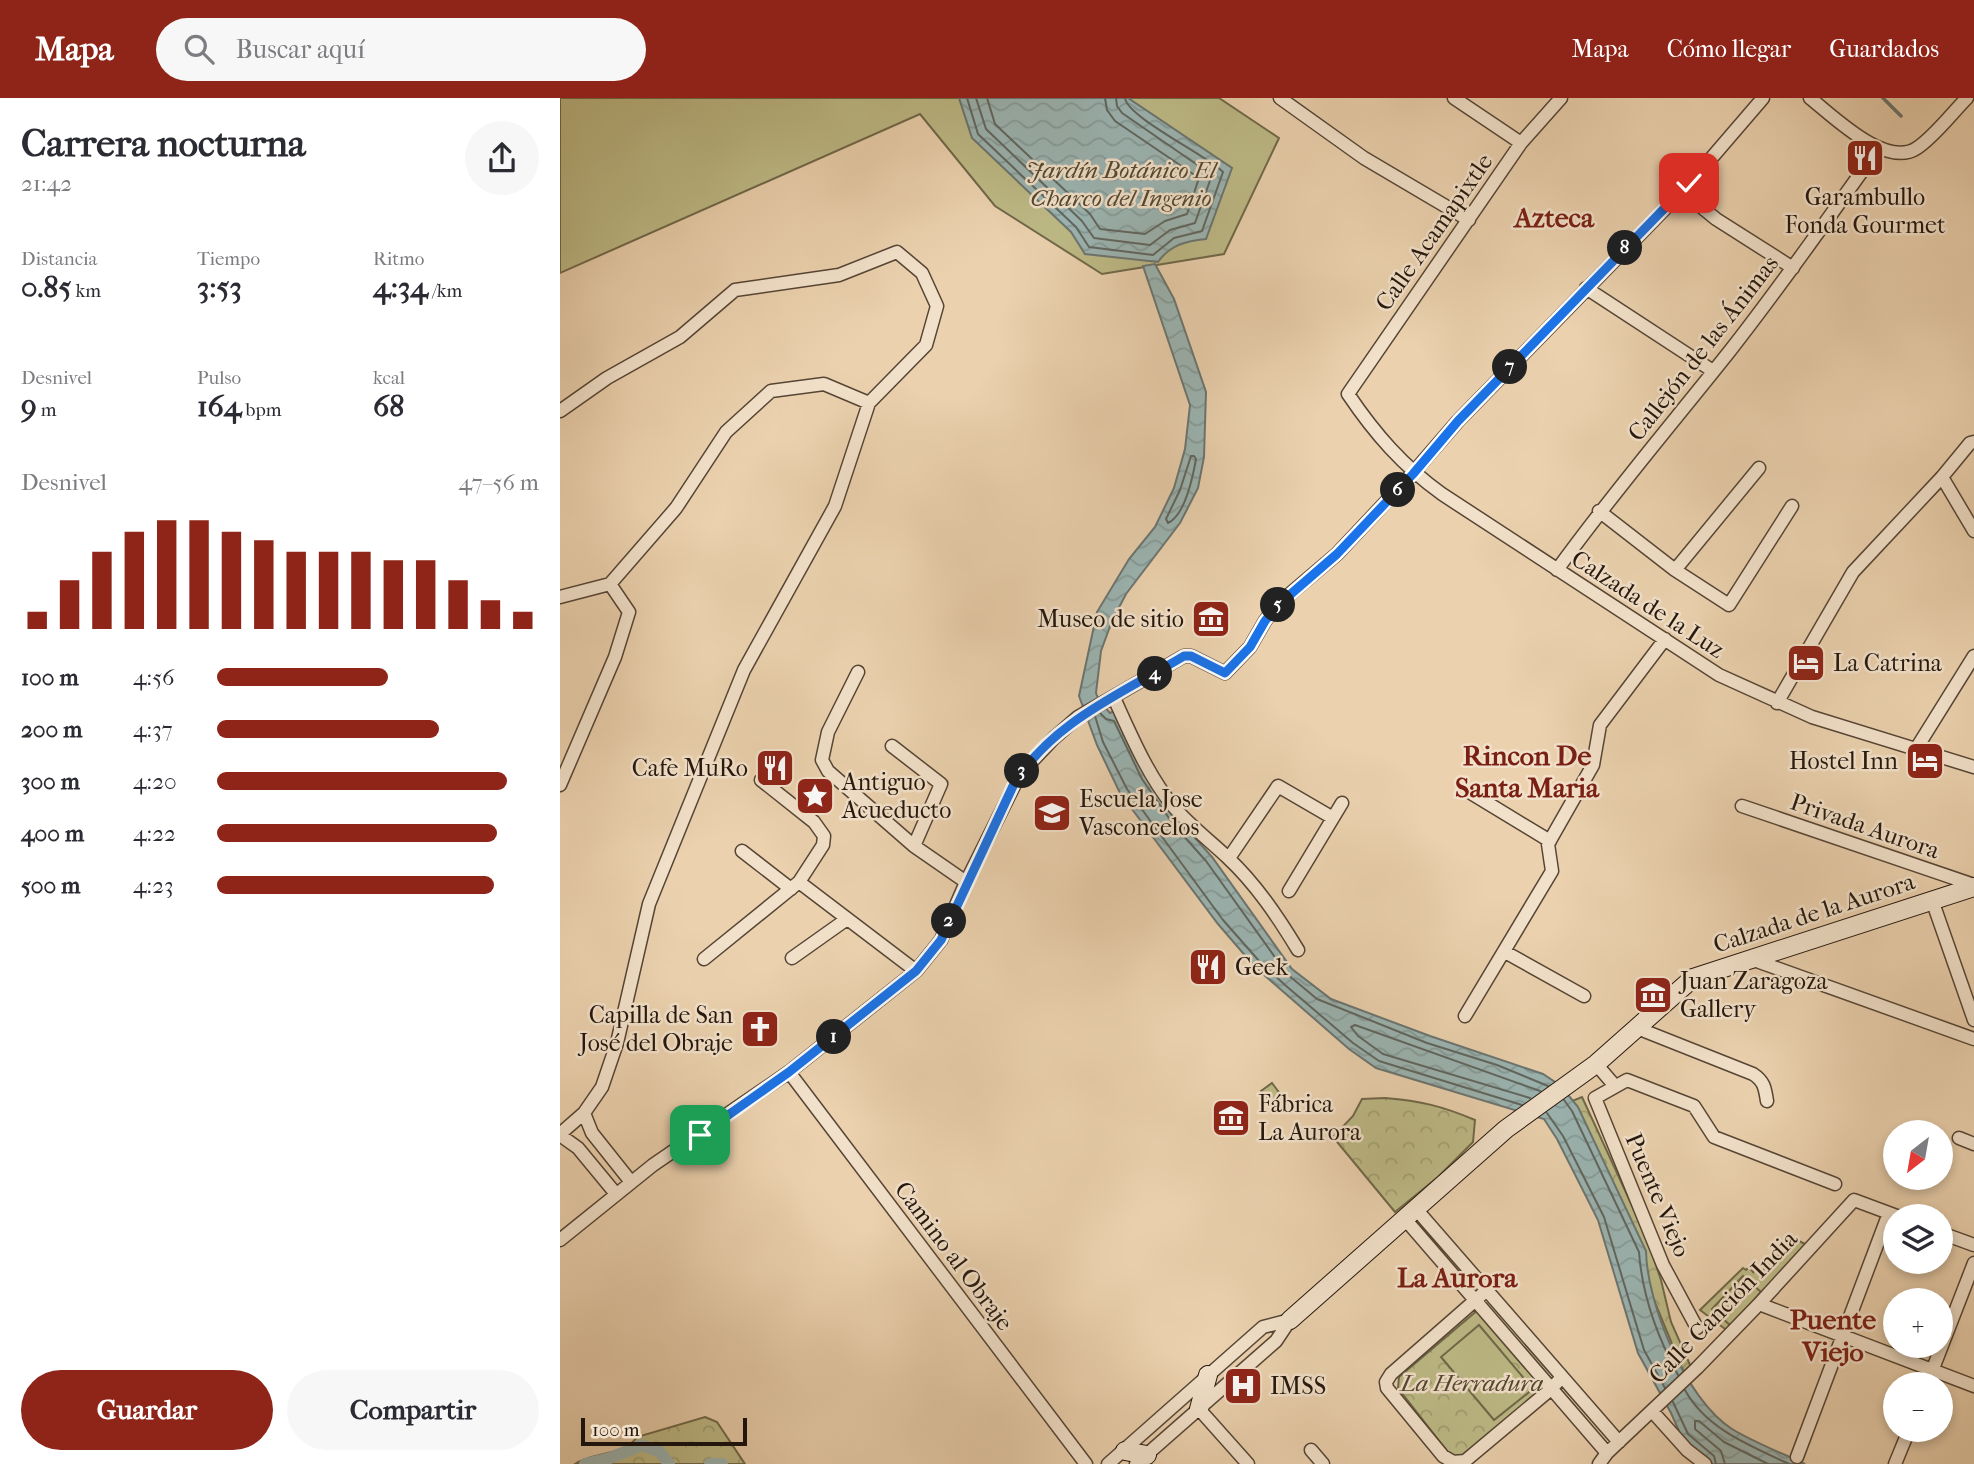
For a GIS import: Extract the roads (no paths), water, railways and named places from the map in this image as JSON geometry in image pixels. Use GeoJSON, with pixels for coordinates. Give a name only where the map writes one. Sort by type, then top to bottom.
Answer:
{"type":"FeatureCollection","features":[{"type":"Feature","properties":{"kind":"main road","name":"Calzada de la Aurora"},"geometry":{"type":"LineString","coordinates":[[1290,1320],[1510,1126],[1596,1064],[1693,978],[1974,886]]}},
{"type":"Feature","properties":{"kind":"main road"},"geometry":{"type":"LineString","coordinates":[[1199,1409],[1208,1375]]}},
{"type":"Feature","properties":{"kind":"street"},"geometry":{"type":"LineString","coordinates":[[1280,98],[1364,158],[1469,220]]}},
{"type":"Feature","properties":{"kind":"street"},"geometry":{"type":"LineString","coordinates":[[1454,98],[1521,143]]}},
{"type":"Feature","properties":{"kind":"street","name":"Calle Acamapixtle"},"geometry":{"type":"LineString","coordinates":[[1348,394],[1521,143],[1561,98]]}},
{"type":"Feature","properties":{"kind":"street"},"geometry":{"type":"LineString","coordinates":[[560,1240],[631,1182],[789,1072],[916,971],[941,940],[966,882],[1020,774],[1054,738],[1078,717],[1184,656],[1191,656],[1225,673],[1250,647],[1277,606],[1337,554],[1413,474],[1458,421],[1682,191],[1763,98]]}},
{"type":"Feature","properties":{"kind":"street"},"geometry":{"type":"LineString","coordinates":[[1810,98],[1878,149],[1905,154],[1917,148],[1967,98]]}},
{"type":"Feature","properties":{"kind":"street","name":"Callejón de las Ánimas"},"geometry":{"type":"LineString","coordinates":[[1557,570],[1600,510],[1793,268],[1878,149]]}},
{"type":"Feature","properties":{"kind":"street"},"geometry":{"type":"LineString","coordinates":[[1682,191],[1716,219],[1793,268]]}},
{"type":"Feature","properties":{"kind":"street"},"geometry":{"type":"LineString","coordinates":[[560,411],[607,378],[680,337],[735,290],[839,275],[897,252],[922,273],[937,306],[926,345],[869,403],[835,506],[744,670],[649,904],[617,1043],[601,1087],[584,1113],[560,1135],[578,1148],[616,1194]]}},
{"type":"Feature","properties":{"kind":"street"},"geometry":{"type":"LineString","coordinates":[[1586,288],[1713,371]]}},
{"type":"Feature","properties":{"kind":"street"},"geometry":{"type":"LineString","coordinates":[[560,597],[610,584],[676,508],[726,432],[771,391],[824,384],[869,403]]}},
{"type":"Feature","properties":{"kind":"street","name":"Calzada de la Luz"},"geometry":{"type":"LineString","coordinates":[[1348,394],[1370,426],[1413,474],[1719,676],[1812,717],[1974,767]]}},
{"type":"Feature","properties":{"kind":"street"},"geometry":{"type":"LineString","coordinates":[[1777,703],[1853,572],[1942,477],[1970,443],[1974,442]]}},
{"type":"Feature","properties":{"kind":"street"},"geometry":{"type":"LineString","coordinates":[[1675,570],[1759,468]]}},
{"type":"Feature","properties":{"kind":"street"},"geometry":{"type":"LineString","coordinates":[[1942,477],[1974,531]]}},
{"type":"Feature","properties":{"kind":"street"},"geometry":{"type":"LineString","coordinates":[[1600,510],[1675,570],[1729,605],[1793,506]]}},
{"type":"Feature","properties":{"kind":"street"},"geometry":{"type":"LineString","coordinates":[[560,785],[615,657],[629,612],[610,584]]}},
{"type":"Feature","properties":{"kind":"street"},"geometry":{"type":"LineString","coordinates":[[1465,1016],[1552,871],[1548,849],[1550,841],[1593,765],[1600,725],[1665,639]]}},
{"type":"Feature","properties":{"kind":"street"},"geometry":{"type":"LineString","coordinates":[[1916,749],[1974,656]]}},
{"type":"Feature","properties":{"kind":"street"},"geometry":{"type":"LineString","coordinates":[[858,672],[828,732],[822,760],[828,771],[914,846],[966,882]]}},
{"type":"Feature","properties":{"kind":"street"},"geometry":{"type":"LineString","coordinates":[[1112,699],[1138,750],[1173,806],[1228,858],[1276,913],[1298,950]]}},
{"type":"Feature","properties":{"kind":"street"},"geometry":{"type":"LineString","coordinates":[[892,746],[941,784],[914,846]]}},
{"type":"Feature","properties":{"kind":"street"},"geometry":{"type":"LineString","coordinates":[[704,959],[795,886],[823,845],[824,836],[814,822],[761,780]]}},
{"type":"Feature","properties":{"kind":"street"},"geometry":{"type":"LineString","coordinates":[[1228,858],[1278,786],[1332,818]]}},
{"type":"Feature","properties":{"kind":"street"},"geometry":{"type":"LineString","coordinates":[[1471,793],[1550,841]]}},
{"type":"Feature","properties":{"kind":"street"},"geometry":{"type":"LineString","coordinates":[[1289,891],[1342,803]]}},
{"type":"Feature","properties":{"kind":"street","name":"Privada Aurora"},"geometry":{"type":"LineString","coordinates":[[1742,806],[1974,886]]}},
{"type":"Feature","properties":{"kind":"street"},"geometry":{"type":"LineString","coordinates":[[742,850],[848,919],[916,971]]}},
{"type":"Feature","properties":{"kind":"street"},"geometry":{"type":"LineString","coordinates":[[1932,900],[1974,1020],[1943,1027]]}},
{"type":"Feature","properties":{"kind":"street"},"geometry":{"type":"LineString","coordinates":[[793,958],[848,919]]}},
{"type":"Feature","properties":{"kind":"street"},"geometry":{"type":"LineString","coordinates":[[1505,952],[1584,996]]}},
{"type":"Feature","properties":{"kind":"street"},"geometry":{"type":"LineString","coordinates":[[1751,959],[1974,1039]]}},
{"type":"Feature","properties":{"kind":"street"},"geometry":{"type":"LineString","coordinates":[[1637,1028],[1753,1074],[1765,1087],[1767,1101]]}},
{"type":"Feature","properties":{"kind":"street"},"geometry":{"type":"LineString","coordinates":[[1596,1064],[1615,1086],[1627,1080],[1694,1106],[1714,1138],[1835,1184]]}},
{"type":"Feature","properties":{"kind":"street","name":"Camino al Obraje"},"geometry":{"type":"LineString","coordinates":[[789,1072],[1086,1464]]}},
{"type":"Feature","properties":{"kind":"street","name":"Puente Viejo"},"geometry":{"type":"LineString","coordinates":[[1615,1086],[1595,1098],[1662,1265],[1697,1328]]}},
{"type":"Feature","properties":{"kind":"street"},"geometry":{"type":"LineString","coordinates":[[584,1113],[592,1133],[631,1182]]}},
{"type":"Feature","properties":{"kind":"street"},"geometry":{"type":"LineString","coordinates":[[1959,1138],[1974,1144]]}},
{"type":"Feature","properties":{"kind":"street","name":"Calle Canción India"},"geometry":{"type":"LineString","coordinates":[[1603,1459],[1697,1368],[1854,1200],[1883,1211]]}},
{"type":"Feature","properties":{"kind":"street"},"geometry":{"type":"LineString","coordinates":[[1410,1214],[1487,1290],[1619,1442]]}},
{"type":"Feature","properties":{"kind":"street"},"geometry":{"type":"LineString","coordinates":[[1410,1214],[1475,1301],[1551,1389],[1603,1459]]}},
{"type":"Feature","properties":{"kind":"street"},"geometry":{"type":"LineString","coordinates":[[1953,1237],[1974,1245]]}},
{"type":"Feature","properties":{"kind":"street"},"geometry":{"type":"LineString","coordinates":[[1797,1457],[1883,1239]]}},
{"type":"Feature","properties":{"kind":"street"},"geometry":{"type":"LineString","coordinates":[[1933,1371],[1974,1263]]}},
{"type":"Feature","properties":{"kind":"street"},"geometry":{"type":"LineString","coordinates":[[1487,1290],[1391,1374],[1386,1382],[1443,1456],[1453,1462],[1465,1461],[1562,1377]]}},
{"type":"Feature","properties":{"kind":"street"},"geometry":{"type":"LineString","coordinates":[[1759,1304],[1974,1386]]}},
{"type":"Feature","properties":{"kind":"street"},"geometry":{"type":"LineString","coordinates":[[1141,1459],[1208,1375],[1263,1327],[1290,1320]]}},
{"type":"Feature","properties":{"kind":"street"},"geometry":{"type":"LineString","coordinates":[[1108,1464],[1141,1459],[1276,1341],[1290,1320]]}},
{"type":"Feature","properties":{"kind":"street"},"geometry":{"type":"LineString","coordinates":[[1199,1409],[1248,1464]]}},
{"type":"Feature","properties":{"kind":"street"},"geometry":{"type":"LineString","coordinates":[[1651,1411],[1687,1450],[1705,1464]]}},
{"type":"Feature","properties":{"kind":"street"},"geometry":{"type":"LineString","coordinates":[[1895,1464],[1904,1442]]}},
{"type":"Feature","properties":{"kind":"street"},"geometry":{"type":"LineString","coordinates":[[1311,1450],[1323,1464]]}},
{"type":"Feature","properties":{"kind":"water"},"geometry":{"type":"Polygon","coordinates":[[[959,98],[1128,98],[1232,168],[1206,239],[1179,245],[1158,262],[1085,254],[1071,232],[972,138],[959,98]]]}},
{"type":"Feature","properties":{"kind":"water"},"geometry":{"type":"Polygon","coordinates":[[[1155,264],[1174,299],[1206,392],[1204,457],[1198,488],[1180,523],[1126,594],[1112,621],[1101,651],[1096,693],[1099,701],[1110,713],[1116,710],[1179,820],[1212,857],[1292,969],[1331,999],[1543,1074],[1561,1086],[1578,1107],[1646,1251],[1653,1297],[1662,1323],[1672,1349],[1699,1396],[1715,1415],[1732,1429],[1805,1464],[1713,1464],[1682,1438],[1638,1353],[1598,1220],[1544,1119],[1376,1068],[1349,1049],[1255,967],[1218,924],[1120,793],[1097,745],[1079,696],[1097,612],[1129,559],[1155,527],[1174,488],[1185,449],[1190,405],[1143,266],[1155,264]]]}},
{"type":"Feature","properties":{"kind":"waterway"},"geometry":{"type":"LineString","coordinates":[[1883,98],[1901,116]]}},
{"type":"Feature","properties":{"kind":"waterway"},"geometry":{"type":"LineString","coordinates":[[585,1464],[610,1458],[642,1445],[660,1452],[669,1464]]}},
{"type":"Feature","properties":{"kind":"waterway"},"geometry":{"type":"LineString","coordinates":[[710,1464],[722,1464]]}},
{"type":"Feature","properties":{"kind":"place","name":"Garambullo Fonda Gourmet"},"geometry":{"type":"Point","coordinates":[1865,158]}},
{"type":"Feature","properties":{"kind":"place","name":"Museo de sitio"},"geometry":{"type":"Point","coordinates":[1211,619]}},
{"type":"Feature","properties":{"kind":"place","name":"La Catrina"},"geometry":{"type":"Point","coordinates":[1806,663]}},
{"type":"Feature","properties":{"kind":"place","name":"Hostel Inn"},"geometry":{"type":"Point","coordinates":[1925,761]}},
{"type":"Feature","properties":{"kind":"place","name":"Cafe MuRo"},"geometry":{"type":"Point","coordinates":[775,768]}},
{"type":"Feature","properties":{"kind":"place","name":"Antiguo Acueducto"},"geometry":{"type":"Point","coordinates":[815,796]}},
{"type":"Feature","properties":{"kind":"place","name":"Escuela Jose Vasconcelos"},"geometry":{"type":"Point","coordinates":[1052,813]}},
{"type":"Feature","properties":{"kind":"place","name":"Geek"},"geometry":{"type":"Point","coordinates":[1208,967]}},
{"type":"Feature","properties":{"kind":"place","name":"Juan Zaragoza Gallery"},"geometry":{"type":"Point","coordinates":[1653,995]}},
{"type":"Feature","properties":{"kind":"place","name":"Capilla de San José del Obraje"},"geometry":{"type":"Point","coordinates":[760,1029]}},
{"type":"Feature","properties":{"kind":"place","name":"Fábrica La Aurora"},"geometry":{"type":"Point","coordinates":[1231,1118]}},
{"type":"Feature","properties":{"kind":"place","name":"IMSS"},"geometry":{"type":"Point","coordinates":[1243,1386]}},
{"type":"Feature","properties":{"kind":"district","name":"Azteca"},"geometry":{"type":"Point","coordinates":[1554,217]}},
{"type":"Feature","properties":{"kind":"district","name":"Rincon De Santa Maria"},"geometry":{"type":"Point","coordinates":[1527,771]}},
{"type":"Feature","properties":{"kind":"district","name":"La Aurora"},"geometry":{"type":"Point","coordinates":[1457,1277]}},
{"type":"Feature","properties":{"kind":"district","name":"Puente Viejo"},"geometry":{"type":"Point","coordinates":[1833,1335]}},
{"type":"Feature","properties":{"kind":"park label","name":"Jardín Botánico El Charco del Ingenio"},"geometry":{"type":"Point","coordinates":[1121,184]}},
{"type":"Feature","properties":{"kind":"park label","name":"La Herradura"},"geometry":{"type":"Point","coordinates":[1472,1383]}}]}
